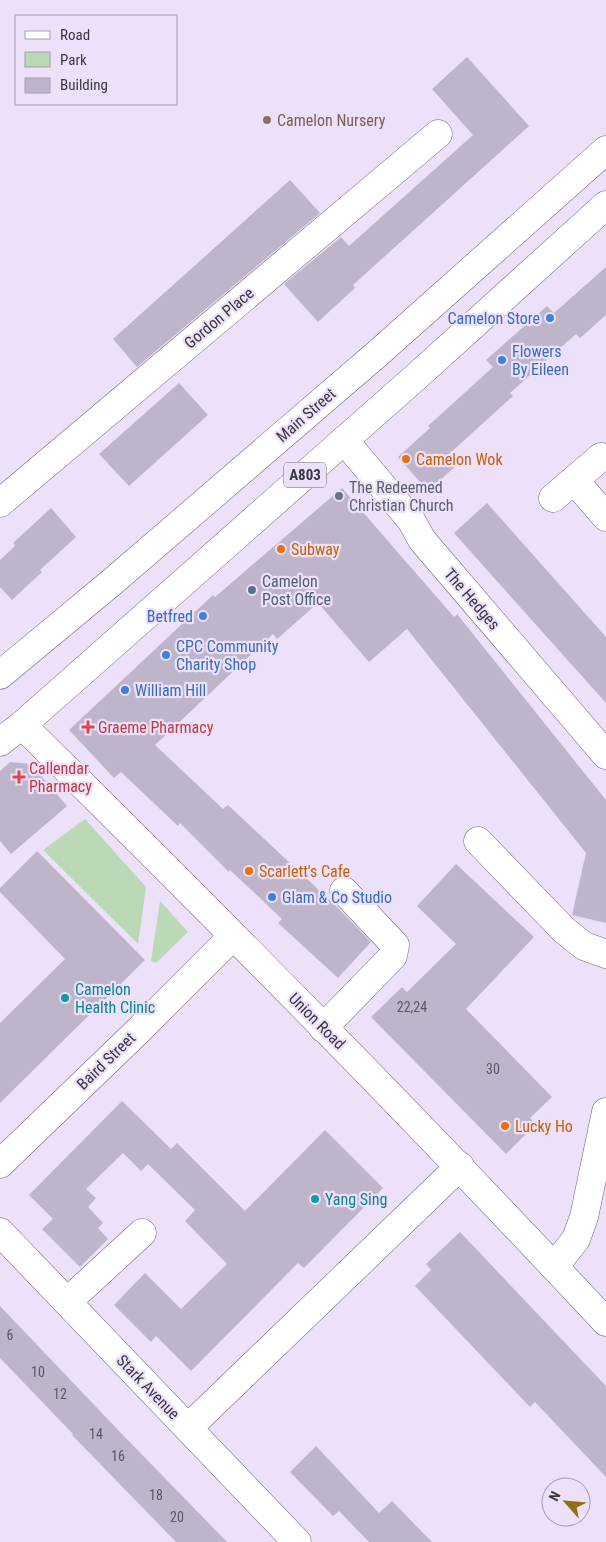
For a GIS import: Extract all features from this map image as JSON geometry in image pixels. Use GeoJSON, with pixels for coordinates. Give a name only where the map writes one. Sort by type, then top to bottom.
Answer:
{"type":"FeatureCollection","features":[{"type":"Feature","properties":{"kind":"street","name":"Gordon Place"},"geometry":{"type":"LineString","coordinates":[[0,503],[438,134]]}},
{"type":"Feature","properties":{"kind":"street","name":"Main Street"},"geometry":{"type":"LineString","coordinates":[[0,675],[377,354],[606,150]]}},
{"type":"Feature","properties":{"kind":"street","name":"A803"},"geometry":{"type":"LineString","coordinates":[[0,742],[11,720],[344,440],[606,205]]}},
{"type":"Feature","properties":{"kind":"street","name":"The Hedges"},"geometry":{"type":"LineString","coordinates":[[344,440],[411,520],[422,540],[606,754]]}},
{"type":"Feature","properties":{"kind":"street"},"geometry":{"type":"LineString","coordinates":[[553,498],[601,457]]}},
{"type":"Feature","properties":{"kind":"street"},"geometry":{"type":"LineString","coordinates":[[574,480],[606,517]]}},
{"type":"Feature","properties":{"kind":"street","name":"Union Road"},"geometry":{"type":"LineString","coordinates":[[11,720],[162,863],[460,1166],[606,1322]]}},
{"type":"Feature","properties":{"kind":"street"},"geometry":{"type":"LineString","coordinates":[[478,841],[564,930],[584,946],[606,954]]}},
{"type":"Feature","properties":{"kind":"street"},"geometry":{"type":"LineString","coordinates":[[323,1028],[393,956],[395,945],[344,890]]}},
{"type":"Feature","properties":{"kind":"street","name":"Baird Street"},"geometry":{"type":"LineString","coordinates":[[0,1164],[233,936]]}},
{"type":"Feature","properties":{"kind":"street"},"geometry":{"type":"LineString","coordinates":[[554,1267],[576,1239],[584,1217],[606,1112]]}},
{"type":"Feature","properties":{"kind":"street"},"geometry":{"type":"LineString","coordinates":[[188,1428],[460,1166]]}},
{"type":"Feature","properties":{"kind":"street","name":"Stark Avenue"},"geometry":{"type":"LineString","coordinates":[[0,1232],[297,1542]]}},
{"type":"Feature","properties":{"kind":"street"},"geometry":{"type":"LineString","coordinates":[[67,1302],[142,1233]]}},
{"type":"Feature","properties":{"kind":"green space"},"geometry":{"type":"Polygon","coordinates":[[[85,819],[146,887],[138,944],[43,850],[85,819]]]}},
{"type":"Feature","properties":{"kind":"green space"},"geometry":{"type":"Polygon","coordinates":[[[160,901],[188,932],[156,963],[151,961],[160,901]]]}},
{"type":"Feature","properties":{"kind":"building"},"geometry":{"type":"Polygon","coordinates":[[[467,57],[529,126],[353,285],[355,288],[318,322],[284,284],[341,237],[349,246],[473,135],[432,89],[467,57]]]}},
{"type":"Feature","properties":{"kind":"building"},"geometry":{"type":"Polygon","coordinates":[[[290,180],[320,213],[137,367],[113,339],[290,180]]]}},
{"type":"Feature","properties":{"kind":"building"},"geometry":{"type":"Polygon","coordinates":[[[606,267],[606,315],[580,338],[576,334],[510,393],[513,396],[448,455],[457,465],[428,491],[398,457],[430,428],[428,426],[493,367],[486,360],[547,306],[554,313],[606,267]]]}},
{"type":"Feature","properties":{"kind":"building"},"geometry":{"type":"Polygon","coordinates":[[[179,383],[208,415],[129,486],[99,454],[179,383]]]}},
{"type":"Feature","properties":{"kind":"building"},"geometry":{"type":"Polygon","coordinates":[[[342,488],[454,617],[457,614],[606,800],[606,923],[572,915],[586,853],[407,629],[369,662],[318,603],[277,639],[273,634],[155,745],[223,809],[228,805],[336,906],[371,942],[338,978],[278,923],[282,919],[230,870],[229,872],[180,823],[178,826],[121,772],[114,778],[69,730],[213,595],[215,597],[342,488]]]}},
{"type":"Feature","properties":{"kind":"building"},"geometry":{"type":"Polygon","coordinates":[[[487,503],[606,637],[606,703],[454,533],[487,503]]]}},
{"type":"Feature","properties":{"kind":"building"},"geometry":{"type":"Polygon","coordinates":[[[51,508],[76,537],[40,570],[42,572],[12,600],[0,587],[0,560],[15,546],[13,543],[51,508]]]}},
{"type":"Feature","properties":{"kind":"building"},"geometry":{"type":"Polygon","coordinates":[[[10,762],[31,764],[67,806],[11,854],[0,841],[0,771],[10,762]]]}},
{"type":"Feature","properties":{"kind":"building","name":"Camelon Health Clinic"},"geometry":{"type":"Polygon","coordinates":[[[37,851],[145,960],[0,1103],[0,1023],[65,959],[0,892],[0,888],[37,851]]]}},
{"type":"Feature","properties":{"kind":"building"},"geometry":{"type":"Polygon","coordinates":[[[456,864],[534,937],[466,1009],[552,1097],[530,1118],[536,1124],[506,1154],[371,1017],[402,987],[407,992],[456,944],[417,906],[456,864]]]}},
{"type":"Feature","properties":{"kind":"building"},"geometry":{"type":"Polygon","coordinates":[[[122,1101],[171,1149],[177,1143],[245,1211],[325,1130],[383,1188],[304,1268],[298,1263],[191,1371],[156,1336],[151,1342],[114,1305],[145,1273],[181,1309],[227,1264],[185,1221],[195,1210],[148,1164],[141,1171],[123,1153],[86,1189],[96,1198],[88,1207],[103,1223],[98,1228],[108,1239],[80,1267],[42,1229],[53,1219],[29,1195],[122,1101]]]}},
{"type":"Feature","properties":{"kind":"building"},"geometry":{"type":"Polygon","coordinates":[[[460,1232],[606,1386],[606,1477],[535,1402],[530,1407],[415,1286],[431,1270],[426,1264],[460,1232]]]}},
{"type":"Feature","properties":{"kind":"building"},"geometry":{"type":"Polygon","coordinates":[[[0,1306],[227,1542],[176,1542],[72,1435],[0,1358],[0,1306]]]}},
{"type":"Feature","properties":{"kind":"building"},"geometry":{"type":"Polygon","coordinates":[[[316,1446],[379,1513],[392,1501],[432,1542],[369,1542],[339,1511],[333,1516],[290,1472],[316,1446]]]}},
{"type":"Feature","properties":{"kind":"place","name":"Camelon Nursery"},"geometry":{"type":"Point","coordinates":[267,120]}},
{"type":"Feature","properties":{"kind":"place","name":"Camelon Store"},"geometry":{"type":"Point","coordinates":[550,318]}},
{"type":"Feature","properties":{"kind":"place","name":"Flowers By Eileen"},"geometry":{"type":"Point","coordinates":[502,360]}},
{"type":"Feature","properties":{"kind":"place","name":"Camelon Wok"},"geometry":{"type":"Point","coordinates":[406,459]}},
{"type":"Feature","properties":{"kind":"place","name":"The Redeemed Christian Church"},"geometry":{"type":"Point","coordinates":[339,496]}},
{"type":"Feature","properties":{"kind":"place","name":"Subway"},"geometry":{"type":"Point","coordinates":[281,549]}},
{"type":"Feature","properties":{"kind":"place","name":"Camelon Post Office"},"geometry":{"type":"Point","coordinates":[252,590]}},
{"type":"Feature","properties":{"kind":"place","name":"Betfred"},"geometry":{"type":"Point","coordinates":[203,616]}},
{"type":"Feature","properties":{"kind":"place","name":"CPC Community Charity Shop"},"geometry":{"type":"Point","coordinates":[166,655]}},
{"type":"Feature","properties":{"kind":"place","name":"William Hill"},"geometry":{"type":"Point","coordinates":[125,690]}},
{"type":"Feature","properties":{"kind":"place","name":"Graeme Pharmacy"},"geometry":{"type":"Point","coordinates":[88,727]}},
{"type":"Feature","properties":{"kind":"place","name":"Callendar Pharmacy"},"geometry":{"type":"Point","coordinates":[19,777]}},
{"type":"Feature","properties":{"kind":"place","name":"Scarlett's Cafe"},"geometry":{"type":"Point","coordinates":[249,871]}},
{"type":"Feature","properties":{"kind":"place","name":"Glam & Co Studio"},"geometry":{"type":"Point","coordinates":[272,897]}},
{"type":"Feature","properties":{"kind":"place","name":"Camelon Health Clinic"},"geometry":{"type":"Point","coordinates":[65,998]}},
{"type":"Feature","properties":{"kind":"place","name":"Lucky Ho"},"geometry":{"type":"Point","coordinates":[505,1126]}},
{"type":"Feature","properties":{"kind":"place","name":"Yang Sing"},"geometry":{"type":"Point","coordinates":[315,1199]}}]}
